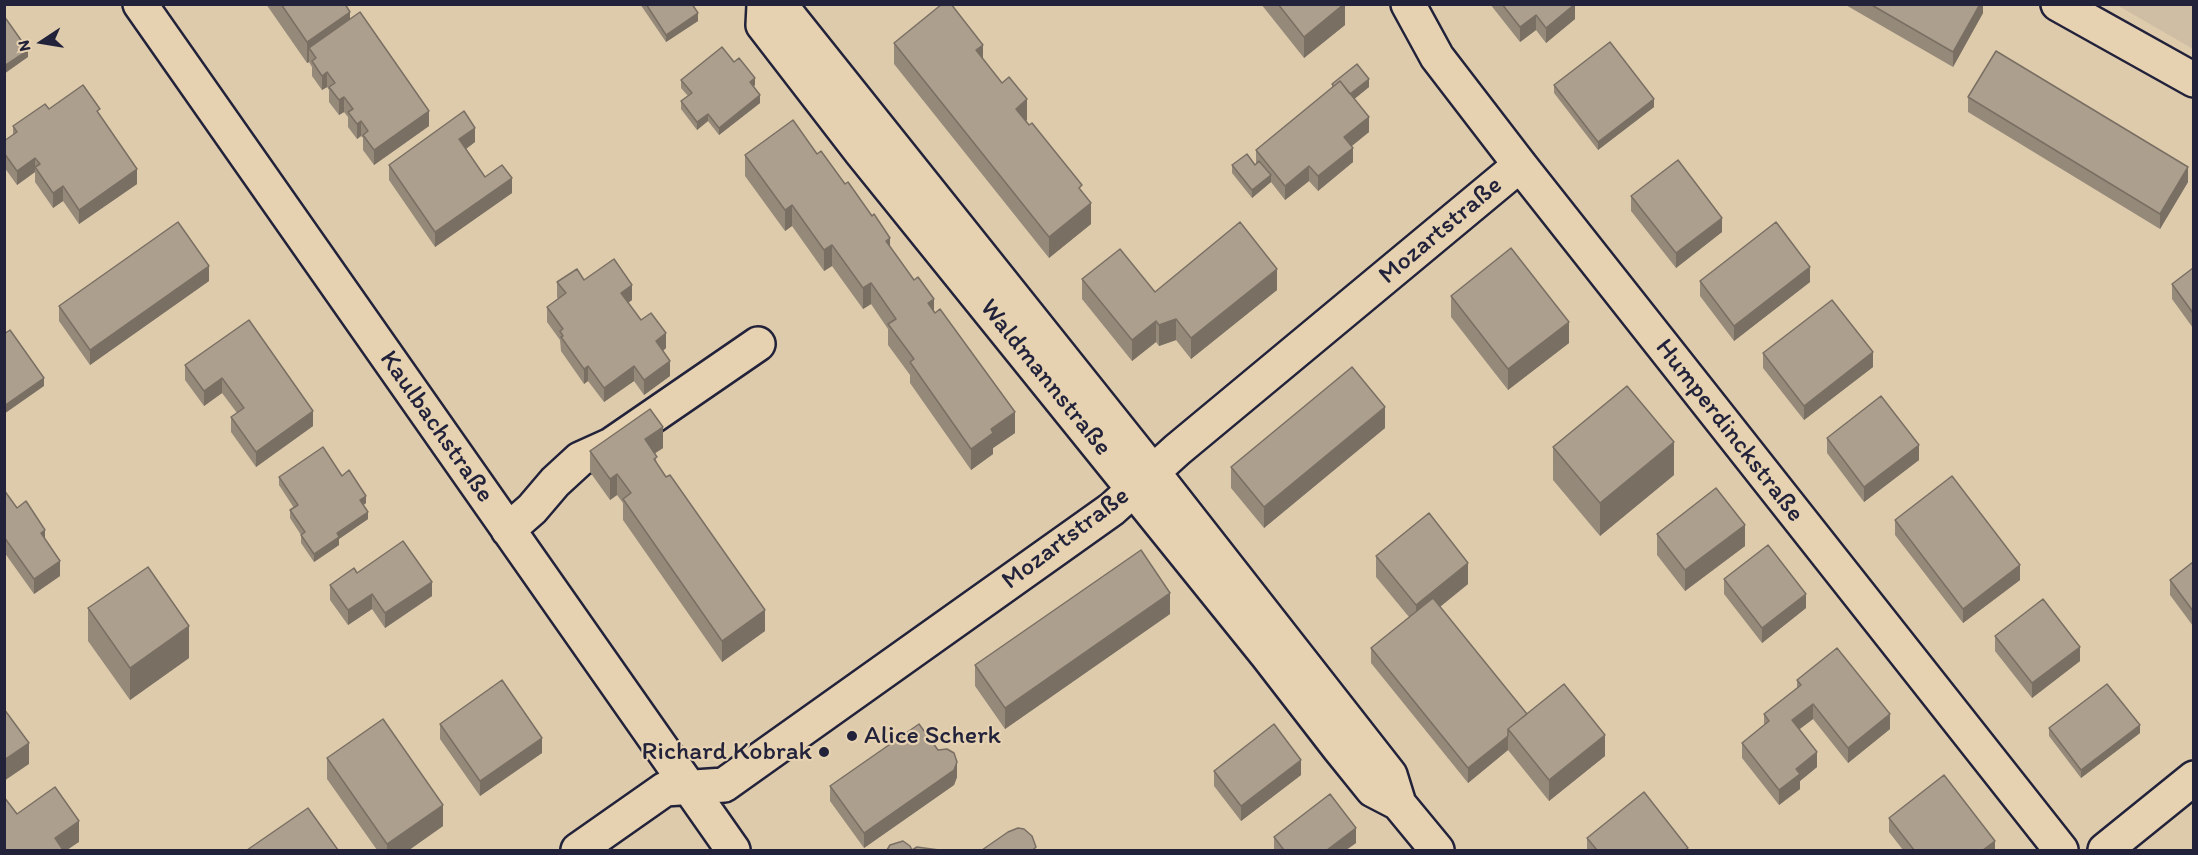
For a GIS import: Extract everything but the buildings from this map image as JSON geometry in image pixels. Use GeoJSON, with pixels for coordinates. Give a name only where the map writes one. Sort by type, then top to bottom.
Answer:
{"type":"FeatureCollection","features":[{"type":"Feature","properties":{"kind":"street","name":"Kaulbachstraße"},"geometry":{"type":"LineString","coordinates":[[140,4],[733,850]]}},
{"type":"Feature","properties":{"kind":"street","name":"Humperdinckstraße"},"geometry":{"type":"LineString","coordinates":[[1408,4],[1437,57],[1520,165],[2061,850]]}},
{"type":"Feature","properties":{"kind":"street"},"geometry":{"type":"LineString","coordinates":[[2058,4],[2193,80]]}},
{"type":"Feature","properties":{"kind":"street","name":"Waldmannstraße"},"geometry":{"type":"LineString","coordinates":[[764,5],[785,11],[1144,481],[1318,682],[1348,740],[1390,775],[1399,804],[1437,850]]}},
{"type":"Feature","properties":{"kind":"street","name":"Mozartstraße"},"geometry":{"type":"LineString","coordinates":[[578,850],[665,789],[724,785],[1112,509],[1520,165]]}},
{"type":"Feature","properties":{"kind":"street"},"geometry":{"type":"LineString","coordinates":[[508,530],[532,509],[555,482],[580,459],[611,446],[758,344]]}},
{"type":"Feature","properties":{"kind":"street"},"geometry":{"type":"LineString","coordinates":[[2105,850],[2193,778]]}},
{"type":"Feature","properties":{"kind":"shaded area"},"geometry":{"type":"Polygon","coordinates":[[[2117,5],[2193,5],[2193,49],[2117,5]]]}},
{"type":"Feature","properties":{"kind":"place","name":"Alice Scherk"},"geometry":{"type":"Point","coordinates":[852,736]}},
{"type":"Feature","properties":{"kind":"place","name":"Richard Kobrak"},"geometry":{"type":"Point","coordinates":[824,752]}}]}
